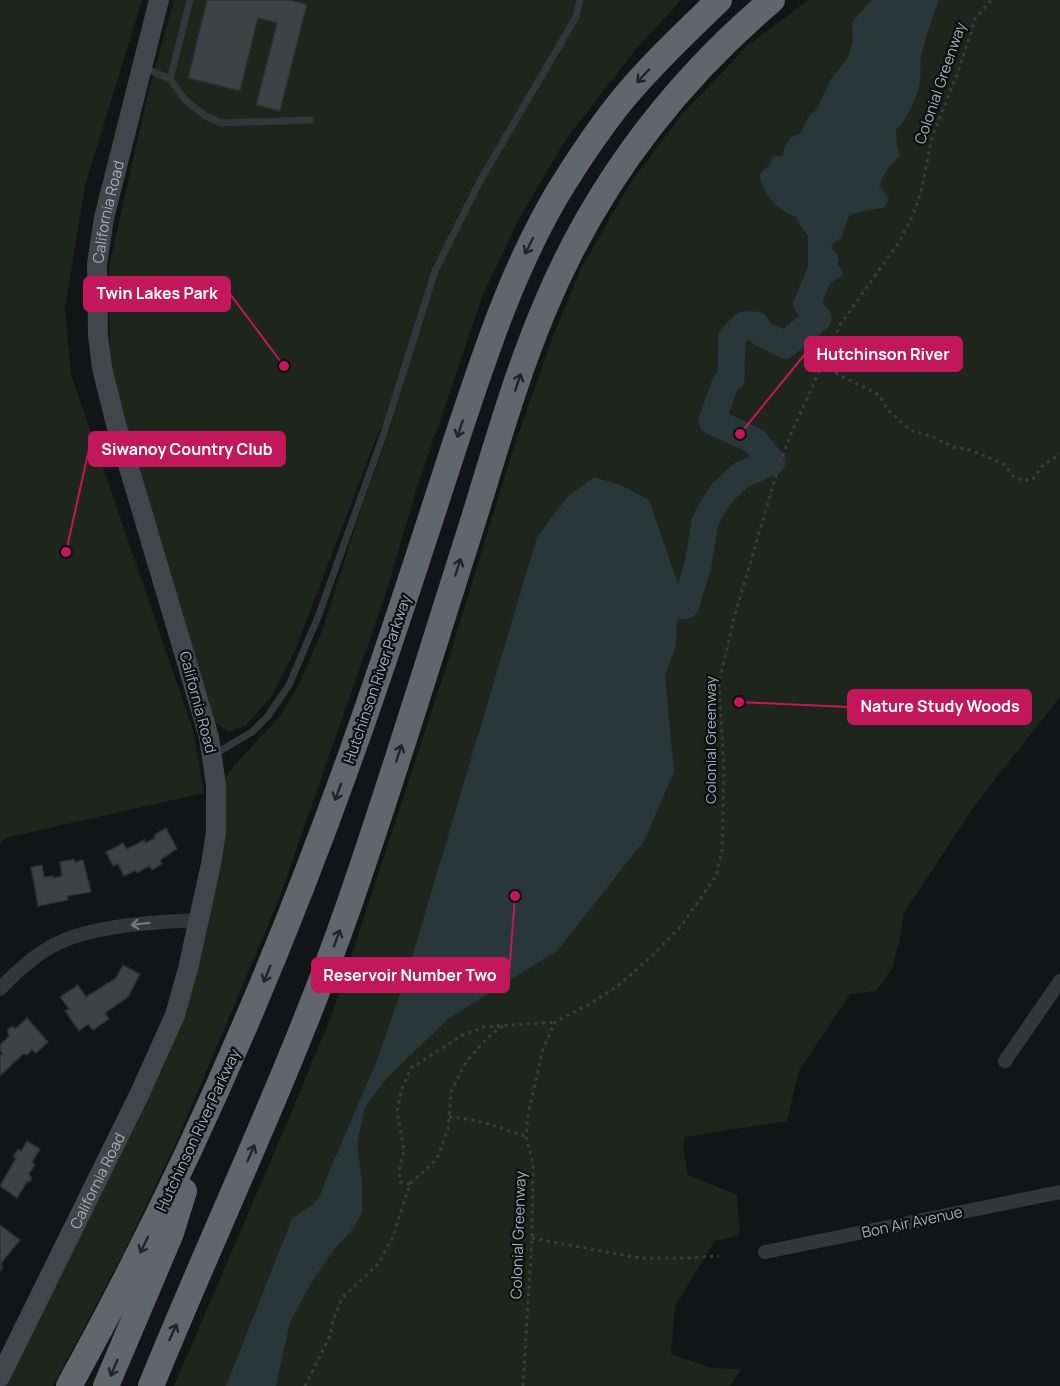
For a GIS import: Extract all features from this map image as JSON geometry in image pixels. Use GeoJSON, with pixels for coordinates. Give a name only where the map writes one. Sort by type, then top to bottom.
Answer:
{"type":"FeatureCollection","features":[{"type":"Feature","properties":{"kind":"highway"},"geometry":{"type":"LineString","coordinates":[[684,34],[710,0]]}},
{"type":"Feature","properties":{"kind":"highway","name":"Hutchinson River Parkway"},"geometry":{"type":"LineString","coordinates":[[69,1386],[136,1262],[206,1116],[260,993],[373,693],[490,339],[517,272],[557,195],[598,132],[627,94],[719,0]]}},
{"type":"Feature","properties":{"kind":"highway"},"geometry":{"type":"LineString","coordinates":[[151,1386],[327,967],[381,809],[525,361],[555,285],[592,213],[635,145],[669,101],[699,68],[772,0]]}},
{"type":"Feature","properties":{"kind":"highway"},"geometry":{"type":"LineString","coordinates":[[106,1386],[171,1233],[206,1116]]}},
{"type":"Feature","properties":{"kind":"main road","name":"California Road"},"geometry":{"type":"LineString","coordinates":[[0,1377],[164,1042],[183,990],[216,832],[216,785],[213,755],[199,699],[116,424],[102,368],[98,335],[97,274],[101,240],[159,0]]}},
{"type":"Feature","properties":{"kind":"street"},"geometry":{"type":"LineString","coordinates":[[0,989],[19,969],[36,957],[54,945],[74,938],[118,927],[199,920]]}},
{"type":"Feature","properties":{"kind":"street"},"geometry":{"type":"LineString","coordinates":[[1005,1061],[1060,981]]}},
{"type":"Feature","properties":{"kind":"street","name":"Bon Air Avenue"},"geometry":{"type":"LineString","coordinates":[[765,1252],[1060,1192]]}},
{"type":"Feature","properties":{"kind":"lane"},"geometry":{"type":"LineString","coordinates":[[170,79],[190,0]]}},
{"type":"Feature","properties":{"kind":"lane"},"geometry":{"type":"LineString","coordinates":[[213,755],[252,732],[268,716],[289,685],[318,617],[384,433],[435,271],[480,181],[576,17],[580,0]]}},
{"type":"Feature","properties":{"kind":"lane"},"geometry":{"type":"LineString","coordinates":[[142,67],[170,79],[185,100],[204,115],[221,123],[310,120]]}},
{"type":"Feature","properties":{"kind":"path","name":"Colonial Greenway"},"geometry":{"type":"LineString","coordinates":[[523,1386],[532,1238],[533,1164],[526,1137],[528,1114],[543,1049],[555,1022],[619,985],[654,954],[681,926],[716,876],[722,851],[724,770],[719,683],[734,618],[777,472],[790,436],[840,325],[899,242],[913,215],[921,192],[932,137],[952,89],[975,19],[991,0]]}},
{"type":"Feature","properties":{"kind":"path"},"geometry":{"type":"LineString","coordinates":[[822,366],[879,395],[888,410],[910,430],[933,437],[953,447],[971,450],[1004,464],[1012,475],[1021,480],[1032,480],[1043,465],[1060,454]]}},
{"type":"Feature","properties":{"kind":"path"},"geometry":{"type":"LineString","coordinates":[[410,1184],[400,1182],[399,1172],[404,1150],[397,1111],[402,1089],[411,1068],[463,1035],[484,1027],[555,1022]]}},
{"type":"Feature","properties":{"kind":"path"},"geometry":{"type":"LineString","coordinates":[[305,1386],[329,1338],[342,1299],[378,1264],[392,1239],[410,1184],[437,1159],[448,1129],[452,1092],[466,1062],[486,1039],[504,1025]]}},
{"type":"Feature","properties":{"kind":"path"},"geometry":{"type":"LineString","coordinates":[[449,1117],[470,1118],[492,1123],[526,1137]]}},
{"type":"Feature","properties":{"kind":"path"},"geometry":{"type":"LineString","coordinates":[[532,1238],[639,1258],[718,1256]]}},
{"type":"Feature","properties":{"kind":"shaded area"},"geometry":{"type":"Polygon","coordinates":[[[0,0],[142,0],[85,186],[65,308],[71,374],[193,730],[204,793],[5,838],[0,844],[0,0]]]}},
{"type":"Feature","properties":{"kind":"shaded area"},"geometry":{"type":"Polygon","coordinates":[[[174,0],[681,0],[637,48],[566,139],[519,219],[484,292],[417,488],[385,596],[279,899],[176,1143],[124,1252],[53,1386],[3,1386],[172,1042],[193,990],[221,853],[225,779],[232,768],[281,715],[300,682],[322,631],[392,422],[379,431],[294,653],[271,697],[245,726],[229,732],[215,723],[119,407],[110,359],[109,267],[148,93],[174,0]]]}},
{"type":"Feature","properties":{"kind":"shaded area"},"geometry":{"type":"Polygon","coordinates":[[[808,0],[1060,0],[1060,697],[975,805],[904,913],[892,969],[876,991],[850,994],[799,1071],[787,1121],[685,1137],[683,1147],[688,1175],[737,1195],[740,1235],[715,1241],[675,1306],[671,1354],[712,1368],[741,1369],[730,1386],[174,1386],[332,1014],[444,674],[513,450],[553,336],[581,268],[631,182],[683,113],[747,46],[808,0]]]}},
{"type":"Feature","properties":{"kind":"shaded area"},"geometry":{"type":"Polygon","coordinates":[[[871,0],[939,0],[921,58],[917,94],[908,114],[896,130],[900,156],[888,168],[879,185],[889,199],[885,207],[849,216],[841,238],[831,245],[843,275],[811,295],[808,290],[808,236],[797,221],[797,217],[784,212],[767,195],[760,174],[771,163],[772,157],[783,155],[784,148],[791,137],[800,134],[808,117],[817,109],[831,79],[848,57],[853,41],[852,22],[871,0]]]}},
{"type":"Feature","properties":{"kind":"shaded area"},"geometry":{"type":"Polygon","coordinates":[[[594,477],[623,486],[649,500],[680,590],[677,606],[676,646],[665,675],[674,772],[644,841],[557,951],[448,1019],[388,1077],[365,1107],[357,1143],[362,1181],[362,1212],[353,1229],[336,1247],[311,1283],[290,1322],[276,1386],[226,1386],[292,1219],[313,1204],[320,1195],[376,1063],[407,974],[537,537],[567,497],[594,477]]]}},
{"type":"Feature","properties":{"kind":"building"},"geometry":{"type":"Polygon","coordinates":[[[207,0],[289,0],[307,4],[280,111],[256,105],[277,23],[258,18],[240,91],[188,78],[207,0]]]}},
{"type":"Feature","properties":{"kind":"building"},"geometry":{"type":"Polygon","coordinates":[[[166,828],[177,849],[160,860],[162,864],[152,870],[149,866],[137,873],[136,870],[124,876],[118,864],[113,866],[106,852],[123,843],[127,849],[144,840],[145,843],[166,828]]]}},
{"type":"Feature","properties":{"kind":"building"},"geometry":{"type":"Polygon","coordinates":[[[74,859],[75,862],[83,860],[91,892],[67,896],[68,900],[38,906],[31,867],[42,865],[44,877],[53,876],[53,878],[62,876],[60,862],[74,859]]]}},
{"type":"Feature","properties":{"kind":"building"},"geometry":{"type":"Polygon","coordinates":[[[123,965],[140,974],[128,997],[105,1013],[109,1019],[93,1030],[88,1024],[79,1031],[65,1011],[69,1009],[60,997],[78,985],[86,997],[116,978],[123,965]]]}},
{"type":"Feature","properties":{"kind":"building"},"geometry":{"type":"Polygon","coordinates":[[[27,1018],[48,1042],[36,1053],[32,1050],[27,1055],[23,1054],[0,1076],[0,1056],[3,1054],[0,1051],[0,1045],[9,1036],[7,1030],[13,1026],[15,1029],[27,1018]]]}},
{"type":"Feature","properties":{"kind":"building"},"geometry":{"type":"Polygon","coordinates":[[[27,1141],[40,1149],[32,1162],[35,1165],[29,1174],[32,1178],[17,1198],[0,1186],[16,1158],[13,1157],[18,1149],[21,1151],[27,1141]]]}},
{"type":"Feature","properties":{"kind":"building"},"geometry":{"type":"Polygon","coordinates":[[[0,1225],[20,1240],[0,1265],[0,1225]]]}},
{"type":"Feature","properties":{"kind":"waterway"},"geometry":{"type":"LineString","coordinates":[[677,606],[686,605],[698,564],[705,522],[711,510],[723,492],[741,475],[772,462],[755,441],[712,421],[725,384],[731,379],[732,337],[744,325],[756,325],[761,333],[785,345],[818,318],[807,304],[825,261]]}},
{"type":"Feature","properties":{"kind":"place","name":"Twin Lakes Park"},"geometry":{"type":"Point","coordinates":[284,366]}},
{"type":"Feature","properties":{"kind":"place","name":"Hutchinson River"},"geometry":{"type":"Point","coordinates":[740,434]}},
{"type":"Feature","properties":{"kind":"place","name":"Siwanoy Country Club"},"geometry":{"type":"Point","coordinates":[66,552]}},
{"type":"Feature","properties":{"kind":"place","name":"Nature Study Woods"},"geometry":{"type":"Point","coordinates":[739,702]}},
{"type":"Feature","properties":{"kind":"place","name":"Reservoir Number Two"},"geometry":{"type":"Point","coordinates":[515,896]}}]}
